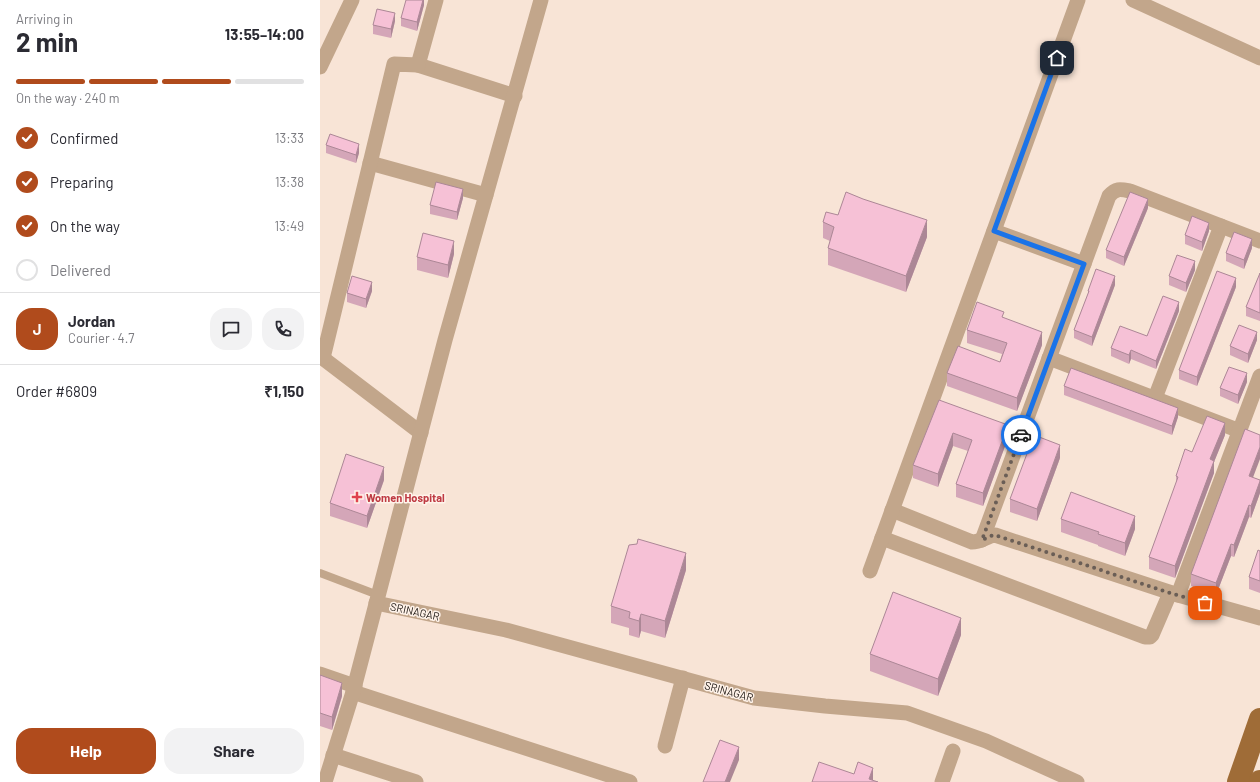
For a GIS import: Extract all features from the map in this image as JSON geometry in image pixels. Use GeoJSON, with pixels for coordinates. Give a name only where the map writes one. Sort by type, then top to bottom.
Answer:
{"type":"FeatureCollection","features":[{"type":"Feature","properties":{"kind":"main road"},"geometry":{"type":"LineString","coordinates":[[1238,782],[1260,719]]}},
{"type":"Feature","properties":{"kind":"street"},"geometry":{"type":"LineString","coordinates":[[320,67],[352,0]]}},
{"type":"Feature","properties":{"kind":"street"},"geometry":{"type":"LineString","coordinates":[[418,65],[436,0]]}},
{"type":"Feature","properties":{"kind":"street"},"geometry":{"type":"LineString","coordinates":[[320,779],[325,782],[354,689],[447,332],[541,0]]}},
{"type":"Feature","properties":{"kind":"street"},"geometry":{"type":"LineString","coordinates":[[870,571],[1078,0]]}},
{"type":"Feature","properties":{"kind":"street"},"geometry":{"type":"LineString","coordinates":[[1133,0],[1260,58]]}},
{"type":"Feature","properties":{"kind":"street"},"geometry":{"type":"LineString","coordinates":[[420,433],[321,357],[394,64],[418,65],[515,96]]}},
{"type":"Feature","properties":{"kind":"street"},"geometry":{"type":"LineString","coordinates":[[370,163],[486,195]]}},
{"type":"Feature","properties":{"kind":"street"},"geometry":{"type":"LineString","coordinates":[[982,540],[1109,196],[1114,191],[1120,189],[1130,191],[1260,241]]}},
{"type":"Feature","properties":{"kind":"street"},"geometry":{"type":"LineString","coordinates":[[1154,398],[1221,226]]}},
{"type":"Feature","properties":{"kind":"street"},"geometry":{"type":"LineString","coordinates":[[994,231],[1084,264]]}},
{"type":"Feature","properties":{"kind":"street"},"geometry":{"type":"LineString","coordinates":[[1049,358],[1240,431]]}},
{"type":"Feature","properties":{"kind":"street"},"geometry":{"type":"LineString","coordinates":[[882,538],[1145,637],[1150,637],[1174,594],[1240,431],[1260,376]]}},
{"type":"Feature","properties":{"kind":"street"},"geometry":{"type":"LineString","coordinates":[[932,401],[947,406]]}},
{"type":"Feature","properties":{"kind":"street"},"geometry":{"type":"LineString","coordinates":[[1007,428],[1022,433]]}},
{"type":"Feature","properties":{"kind":"street"},"geometry":{"type":"LineString","coordinates":[[892,510],[972,542],[978,542],[995,535],[1174,594],[1260,618]]}},
{"type":"Feature","properties":{"kind":"street","name":"SRINAGAR"},"geometry":{"type":"LineString","coordinates":[[377,599],[506,630],[754,698],[906,713],[986,741],[1077,782]]}},
{"type":"Feature","properties":{"kind":"street"},"geometry":{"type":"LineString","coordinates":[[320,674],[354,689],[630,782]]}},
{"type":"Feature","properties":{"kind":"street"},"geometry":{"type":"LineString","coordinates":[[665,746],[683,678]]}},
{"type":"Feature","properties":{"kind":"street"},"geometry":{"type":"LineString","coordinates":[[942,782],[953,751]]}},
{"type":"Feature","properties":{"kind":"street"},"geometry":{"type":"LineString","coordinates":[[334,755],[416,782]]}},
{"type":"Feature","properties":{"kind":"lane"},"geometry":{"type":"LineString","coordinates":[[320,573],[377,599]]}},
{"type":"Feature","properties":{"kind":"building"},"geometry":{"type":"Polygon","coordinates":[[[406,0],[423,0],[417,22],[401,18],[406,0]]]}},
{"type":"Feature","properties":{"kind":"building"},"geometry":{"type":"Polygon","coordinates":[[[377,9],[395,13],[391,29],[373,25],[377,9]]]}},
{"type":"Feature","properties":{"kind":"building"},"geometry":{"type":"Polygon","coordinates":[[[330,134],[359,144],[356,155],[326,145],[330,134]]]}},
{"type":"Feature","properties":{"kind":"building"},"geometry":{"type":"Polygon","coordinates":[[[436,182],[463,189],[457,212],[430,205],[436,182]]]}},
{"type":"Feature","properties":{"kind":"building"},"geometry":{"type":"Polygon","coordinates":[[[846,192],[927,220],[906,276],[828,248],[834,227],[823,222],[826,212],[838,215],[846,192]]]}},
{"type":"Feature","properties":{"kind":"building"},"geometry":{"type":"Polygon","coordinates":[[[1130,192],[1148,199],[1124,257],[1106,250],[1130,192]]]}},
{"type":"Feature","properties":{"kind":"building"},"geometry":{"type":"Polygon","coordinates":[[[1192,216],[1209,223],[1202,242],[1185,235],[1192,216]]]}},
{"type":"Feature","properties":{"kind":"building"},"geometry":{"type":"Polygon","coordinates":[[[1234,232],[1252,239],[1244,260],[1226,253],[1234,232]]]}},
{"type":"Feature","properties":{"kind":"building"},"geometry":{"type":"Polygon","coordinates":[[[423,233],[454,241],[448,265],[417,257],[423,233]]]}},
{"type":"Feature","properties":{"kind":"building"},"geometry":{"type":"Polygon","coordinates":[[[1177,255],[1195,261],[1186,283],[1169,276],[1177,255]]]}},
{"type":"Feature","properties":{"kind":"building"},"geometry":{"type":"Polygon","coordinates":[[[1096,269],[1115,276],[1092,337],[1074,330],[1096,269]]]}},
{"type":"Feature","properties":{"kind":"building"},"geometry":{"type":"Polygon","coordinates":[[[1217,271],[1236,278],[1197,377],[1179,370],[1217,271]]]}},
{"type":"Feature","properties":{"kind":"building"},"geometry":{"type":"Polygon","coordinates":[[[1260,273],[1260,313],[1246,307],[1260,273]]]}},
{"type":"Feature","properties":{"kind":"building"},"geometry":{"type":"Polygon","coordinates":[[[352,276],[372,282],[366,299],[347,293],[352,276]]]}},
{"type":"Feature","properties":{"kind":"building"},"geometry":{"type":"Polygon","coordinates":[[[1163,296],[1179,302],[1156,361],[1131,350],[1129,355],[1111,348],[1120,326],[1147,336],[1163,296]]]}},
{"type":"Feature","properties":{"kind":"building"},"geometry":{"type":"Polygon","coordinates":[[[977,302],[1004,312],[1002,317],[1042,332],[1017,398],[947,373],[958,346],[1000,362],[1007,343],[967,330],[977,302]]]}},
{"type":"Feature","properties":{"kind":"building"},"geometry":{"type":"Polygon","coordinates":[[[1239,325],[1257,332],[1248,354],[1230,346],[1239,325]]]}},
{"type":"Feature","properties":{"kind":"building"},"geometry":{"type":"Polygon","coordinates":[[[1229,367],[1247,373],[1238,395],[1220,388],[1229,367]]]}},
{"type":"Feature","properties":{"kind":"building"},"geometry":{"type":"Polygon","coordinates":[[[1071,368],[1178,408],[1172,426],[1064,386],[1071,368]]]}},
{"type":"Feature","properties":{"kind":"building"},"geometry":{"type":"Polygon","coordinates":[[[939,400],[1008,425],[983,493],[956,484],[972,440],[953,433],[938,474],[913,465],[939,400]]]}},
{"type":"Feature","properties":{"kind":"building"},"geometry":{"type":"Polygon","coordinates":[[[1207,416],[1225,423],[1210,459],[1214,461],[1175,566],[1149,557],[1178,477],[1176,476],[1185,449],[1192,452],[1207,416]]]}},
{"type":"Feature","properties":{"kind":"building"},"geometry":{"type":"Polygon","coordinates":[[[1245,429],[1260,435],[1260,447],[1249,476],[1260,481],[1234,545],[1231,544],[1216,583],[1191,574],[1245,429]]]}},
{"type":"Feature","properties":{"kind":"building"},"geometry":{"type":"Polygon","coordinates":[[[1034,435],[1060,445],[1037,509],[1010,499],[1034,435]]]}},
{"type":"Feature","properties":{"kind":"building"},"geometry":{"type":"Polygon","coordinates":[[[346,454],[384,467],[367,516],[330,503],[346,454]]]}},
{"type":"Feature","properties":{"kind":"building"},"geometry":{"type":"Polygon","coordinates":[[[1071,492],[1135,516],[1125,543],[1061,519],[1071,492]]]}},
{"type":"Feature","properties":{"kind":"building"},"geometry":{"type":"Polygon","coordinates":[[[638,539],[686,553],[665,621],[641,614],[639,621],[629,618],[630,612],[611,606],[629,545],[637,544],[638,539]]]}},
{"type":"Feature","properties":{"kind":"building"},"geometry":{"type":"Polygon","coordinates":[[[1258,550],[1260,551],[1260,581],[1249,577],[1258,550]]]}},
{"type":"Feature","properties":{"kind":"building"},"geometry":{"type":"Polygon","coordinates":[[[893,592],[961,618],[938,679],[870,654],[893,592]]]}},
{"type":"Feature","properties":{"kind":"building"},"geometry":{"type":"Polygon","coordinates":[[[320,675],[342,683],[332,717],[320,713],[320,675]]]}},
{"type":"Feature","properties":{"kind":"building"},"geometry":{"type":"Polygon","coordinates":[[[720,740],[739,747],[725,782],[703,782],[720,740]]]}},
{"type":"Feature","properties":{"kind":"building"},"geometry":{"type":"Polygon","coordinates":[[[819,762],[854,774],[858,762],[873,768],[869,779],[878,782],[812,782],[819,762]]]}},
{"type":"Feature","properties":{"kind":"way so far"},"geometry":{"type":"LineString","coordinates":[[1021,435],[982,540],[995,535],[1170,593],[1205,603]]}},
{"type":"Feature","properties":{"kind":"place","name":"Women Hospital"},"geometry":{"type":"Point","coordinates":[357,497]}},
{"type":"Feature","properties":{"kind":"route"},"geometry":{"type":"LineString","coordinates":[[1021,435],[1084,264],[994,231],[1057,58]]}}]}
